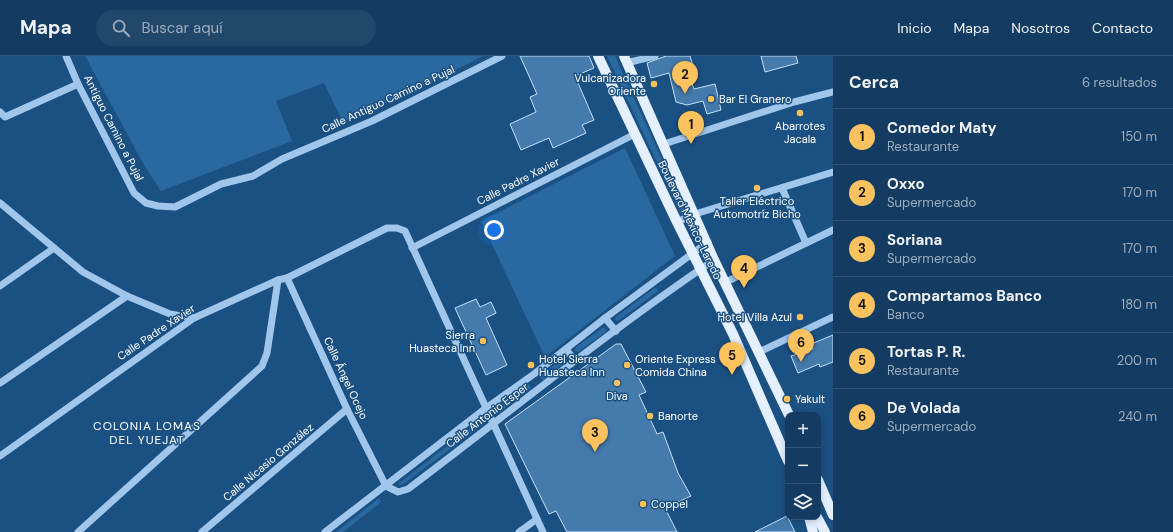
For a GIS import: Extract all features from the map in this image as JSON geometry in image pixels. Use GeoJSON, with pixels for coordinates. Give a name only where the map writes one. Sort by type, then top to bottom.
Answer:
{"type":"FeatureCollection","features":[{"type":"Feature","properties":{"kind":"main road","name":"Boulevard México-Laredo"},"geometry":{"type":"LineString","coordinates":[[598,56],[744,358],[785,454]]}},
{"type":"Feature","properties":{"kind":"main road","name":"Boulevard México-Laredo"},"geometry":{"type":"LineString","coordinates":[[625,59],[708,242],[714,260],[726,282],[788,412]]}},
{"type":"Feature","properties":{"kind":"main road"},"geometry":{"type":"LineString","coordinates":[[821,478],[833,502]]}},
{"type":"Feature","properties":{"kind":"main road"},"geometry":{"type":"LineString","coordinates":[[820,484],[833,515]]}},
{"type":"Feature","properties":{"kind":"main road"},"geometry":{"type":"LineString","coordinates":[[809,520],[814,532]]}},
{"type":"Feature","properties":{"kind":"main road"},"geometry":{"type":"LineString","coordinates":[[819,520],[825,532]]}},
{"type":"Feature","properties":{"kind":"street","name":"Antiguo Camino a Pujal"},"geometry":{"type":"LineString","coordinates":[[66,56],[78,84],[134,193],[146,203],[158,206],[175,206],[220,184],[253,176],[282,158]]}},
{"type":"Feature","properties":{"kind":"street","name":"Calle Antiguo Camino a Pujal"},"geometry":{"type":"LineString","coordinates":[[282,158],[372,121],[502,56]]}},
{"type":"Feature","properties":{"kind":"street"},"geometry":{"type":"LineString","coordinates":[[625,59],[655,56]]}},
{"type":"Feature","properties":{"kind":"street"},"geometry":{"type":"LineString","coordinates":[[0,112],[5,117],[78,84]]}},
{"type":"Feature","properties":{"kind":"street"},"geometry":{"type":"LineString","coordinates":[[664,144],[794,102],[833,92]]}},
{"type":"Feature","properties":{"kind":"street","name":"Calle Padre Xavier"},"geometry":{"type":"LineString","coordinates":[[0,456],[194,318],[278,280],[287,278],[387,228],[397,228],[404,231],[412,248],[635,134]]}},
{"type":"Feature","properties":{"kind":"street"},"geometry":{"type":"LineString","coordinates":[[677,222],[695,214],[833,172]]}},
{"type":"Feature","properties":{"kind":"street"},"geometry":{"type":"LineString","coordinates":[[782,188],[806,243]]}},
{"type":"Feature","properties":{"kind":"street"},"geometry":{"type":"LineString","coordinates":[[0,203],[83,272],[127,296],[170,314],[194,318]]}},
{"type":"Feature","properties":{"kind":"street"},"geometry":{"type":"LineString","coordinates":[[726,282],[833,230]]}},
{"type":"Feature","properties":{"kind":"street","name":"Calle Antonio Esper"},"geometry":{"type":"LineString","coordinates":[[325,532],[486,408],[708,242]]}},
{"type":"Feature","properties":{"kind":"street"},"geometry":{"type":"LineString","coordinates":[[0,286],[54,248]]}},
{"type":"Feature","properties":{"kind":"street"},"geometry":{"type":"LineString","coordinates":[[412,248],[543,532]]}},
{"type":"Feature","properties":{"kind":"street","name":"Calle Antonio Esper"},"geometry":{"type":"LineString","coordinates":[[386,486],[398,492],[408,489],[494,425],[575,361],[714,260]]}},
{"type":"Feature","properties":{"kind":"street","name":"Calle Ángel Ocejo"},"geometry":{"type":"LineString","coordinates":[[287,278],[347,409],[386,486]]}},
{"type":"Feature","properties":{"kind":"street"},"geometry":{"type":"LineString","coordinates":[[78,532],[262,366],[267,352],[278,280]]}},
{"type":"Feature","properties":{"kind":"street"},"geometry":{"type":"LineString","coordinates":[[0,383],[127,296]]}},
{"type":"Feature","properties":{"kind":"street"},"geometry":{"type":"LineString","coordinates":[[759,352],[833,317]]}},
{"type":"Feature","properties":{"kind":"street"},"geometry":{"type":"LineString","coordinates":[[605,318],[616,331]]}},
{"type":"Feature","properties":{"kind":"street"},"geometry":{"type":"LineString","coordinates":[[566,349],[575,361]]}},
{"type":"Feature","properties":{"kind":"street","name":"Calle Nicasio González"},"geometry":{"type":"LineString","coordinates":[[202,532],[347,409]]}},
{"type":"Feature","properties":{"kind":"street"},"geometry":{"type":"LineString","coordinates":[[518,532],[536,518]]}},
{"type":"Feature","properties":{"kind":"shaded area"},"geometry":{"type":"Polygon","coordinates":[[[85,56],[483,56],[424,86],[343,122],[324,83],[276,101],[292,141],[161,191],[145,167],[85,56]]]}},
{"type":"Feature","properties":{"kind":"shaded area"},"geometry":{"type":"Polygon","coordinates":[[[607,56],[615,56],[687,215],[682,216],[607,56]]]}},
{"type":"Feature","properties":{"kind":"shaded area"},"geometry":{"type":"Polygon","coordinates":[[[625,148],[675,256],[545,357],[481,221],[625,148]]]}},
{"type":"Feature","properties":{"kind":"shaded area"},"geometry":{"type":"Polygon","coordinates":[[[656,287],[658,291],[618,321],[615,320],[616,317],[656,287]]]}},
{"type":"Feature","properties":{"kind":"shaded area"},"geometry":{"type":"Polygon","coordinates":[[[604,327],[607,331],[578,352],[575,351],[576,347],[604,327]]]}},
{"type":"Feature","properties":{"kind":"shaded area"},"geometry":{"type":"Polygon","coordinates":[[[561,360],[563,364],[543,380],[540,378],[541,375],[561,360]]]}},
{"type":"Feature","properties":{"kind":"shaded area"},"geometry":{"type":"Polygon","coordinates":[[[529,384],[531,388],[503,409],[500,407],[501,404],[529,384]]]}},
{"type":"Feature","properties":{"kind":"shaded area"},"geometry":{"type":"Polygon","coordinates":[[[482,419],[486,421],[485,423],[402,485],[399,485],[399,483],[482,419]]]}},
{"type":"Feature","properties":{"kind":"shaded area"},"geometry":{"type":"Polygon","coordinates":[[[378,499],[381,500],[380,503],[343,532],[336,532],[378,499]]]}},
{"type":"Feature","properties":{"kind":"building"},"geometry":{"type":"Polygon","coordinates":[[[520,56],[589,56],[594,68],[575,76],[594,120],[582,125],[586,133],[553,148],[549,138],[521,150],[510,124],[536,112],[530,97],[537,94],[520,56]]]}},
{"type":"Feature","properties":{"kind":"building"},"geometry":{"type":"Polygon","coordinates":[[[666,56],[690,56],[693,66],[686,68],[694,89],[715,84],[721,110],[707,114],[703,101],[687,105],[676,102],[669,73],[651,78],[647,63],[666,56]]]}},
{"type":"Feature","properties":{"kind":"building"},"geometry":{"type":"Polygon","coordinates":[[[761,56],[796,56],[798,63],[765,72],[761,56]]]}},
{"type":"Feature","properties":{"kind":"building","name":"Sierra Huasteca Inn"},"geometry":{"type":"Polygon","coordinates":[[[476,299],[480,307],[491,302],[496,313],[486,318],[507,365],[486,375],[455,308],[476,299]]]}},
{"type":"Feature","properties":{"kind":"building"},"geometry":{"type":"Polygon","coordinates":[[[833,335],[833,362],[820,367],[819,364],[798,373],[791,356],[813,349],[811,344],[833,335]]]}},
{"type":"Feature","properties":{"kind":"building"},"geometry":{"type":"Polygon","coordinates":[[[616,344],[621,344],[646,392],[639,395],[657,434],[663,432],[678,473],[691,496],[665,508],[677,532],[567,532],[556,511],[549,514],[505,424],[616,344]]]}},
{"type":"Feature","properties":{"kind":"building"},"geometry":{"type":"Polygon","coordinates":[[[785,517],[785,520],[789,520],[795,532],[755,532],[785,517]]]}},
{"type":"Feature","properties":{"kind":"place","name":"Vulcanizadora Oriente"},"geometry":{"type":"Point","coordinates":[654,84]}},
{"type":"Feature","properties":{"kind":"place","name":"Oxxo"},"geometry":{"type":"Point","coordinates":[685,94]}},
{"type":"Feature","properties":{"kind":"place","name":"Bar El Granero"},"geometry":{"type":"Point","coordinates":[711,99]}},
{"type":"Feature","properties":{"kind":"place","name":"Abarrotes Jacala"},"geometry":{"type":"Point","coordinates":[800,113]}},
{"type":"Feature","properties":{"kind":"place","name":"Comedor Maty"},"geometry":{"type":"Point","coordinates":[691,144]}},
{"type":"Feature","properties":{"kind":"place","name":"Taller Eléctrico Automotríz Bicho"},"geometry":{"type":"Point","coordinates":[757,188]}},
{"type":"Feature","properties":{"kind":"place","name":"Compartamos Banco"},"geometry":{"type":"Point","coordinates":[744,288]}},
{"type":"Feature","properties":{"kind":"place","name":"Hotel Villa Azul"},"geometry":{"type":"Point","coordinates":[800,317]}},
{"type":"Feature","properties":{"kind":"place","name":"Sierra Huasteca Inn"},"geometry":{"type":"Point","coordinates":[483,341]}},
{"type":"Feature","properties":{"kind":"place","name":"De Volada"},"geometry":{"type":"Point","coordinates":[801,362]}},
{"type":"Feature","properties":{"kind":"place","name":"Hotel Sierra Huasteca Inn"},"geometry":{"type":"Point","coordinates":[531,365]}},
{"type":"Feature","properties":{"kind":"place","name":"Oriente Express Comida China"},"geometry":{"type":"Point","coordinates":[627,365]}},
{"type":"Feature","properties":{"kind":"place","name":"Tortas P. R."},"geometry":{"type":"Point","coordinates":[732,375]}},
{"type":"Feature","properties":{"kind":"place","name":"Diva"},"geometry":{"type":"Point","coordinates":[617,383]}},
{"type":"Feature","properties":{"kind":"place","name":"Yakult"},"geometry":{"type":"Point","coordinates":[787,399]}},
{"type":"Feature","properties":{"kind":"place","name":"Banorte"},"geometry":{"type":"Point","coordinates":[650,416]}},
{"type":"Feature","properties":{"kind":"place","name":"Soriana"},"geometry":{"type":"Point","coordinates":[595,452]}},
{"type":"Feature","properties":{"kind":"place","name":"Coppel"},"geometry":{"type":"Point","coordinates":[643,504]}},
{"type":"Feature","properties":{"kind":"district","name":"COLONIA LOMAS DEL YUEJAT"},"geometry":{"type":"Point","coordinates":[147,433]}}]}
